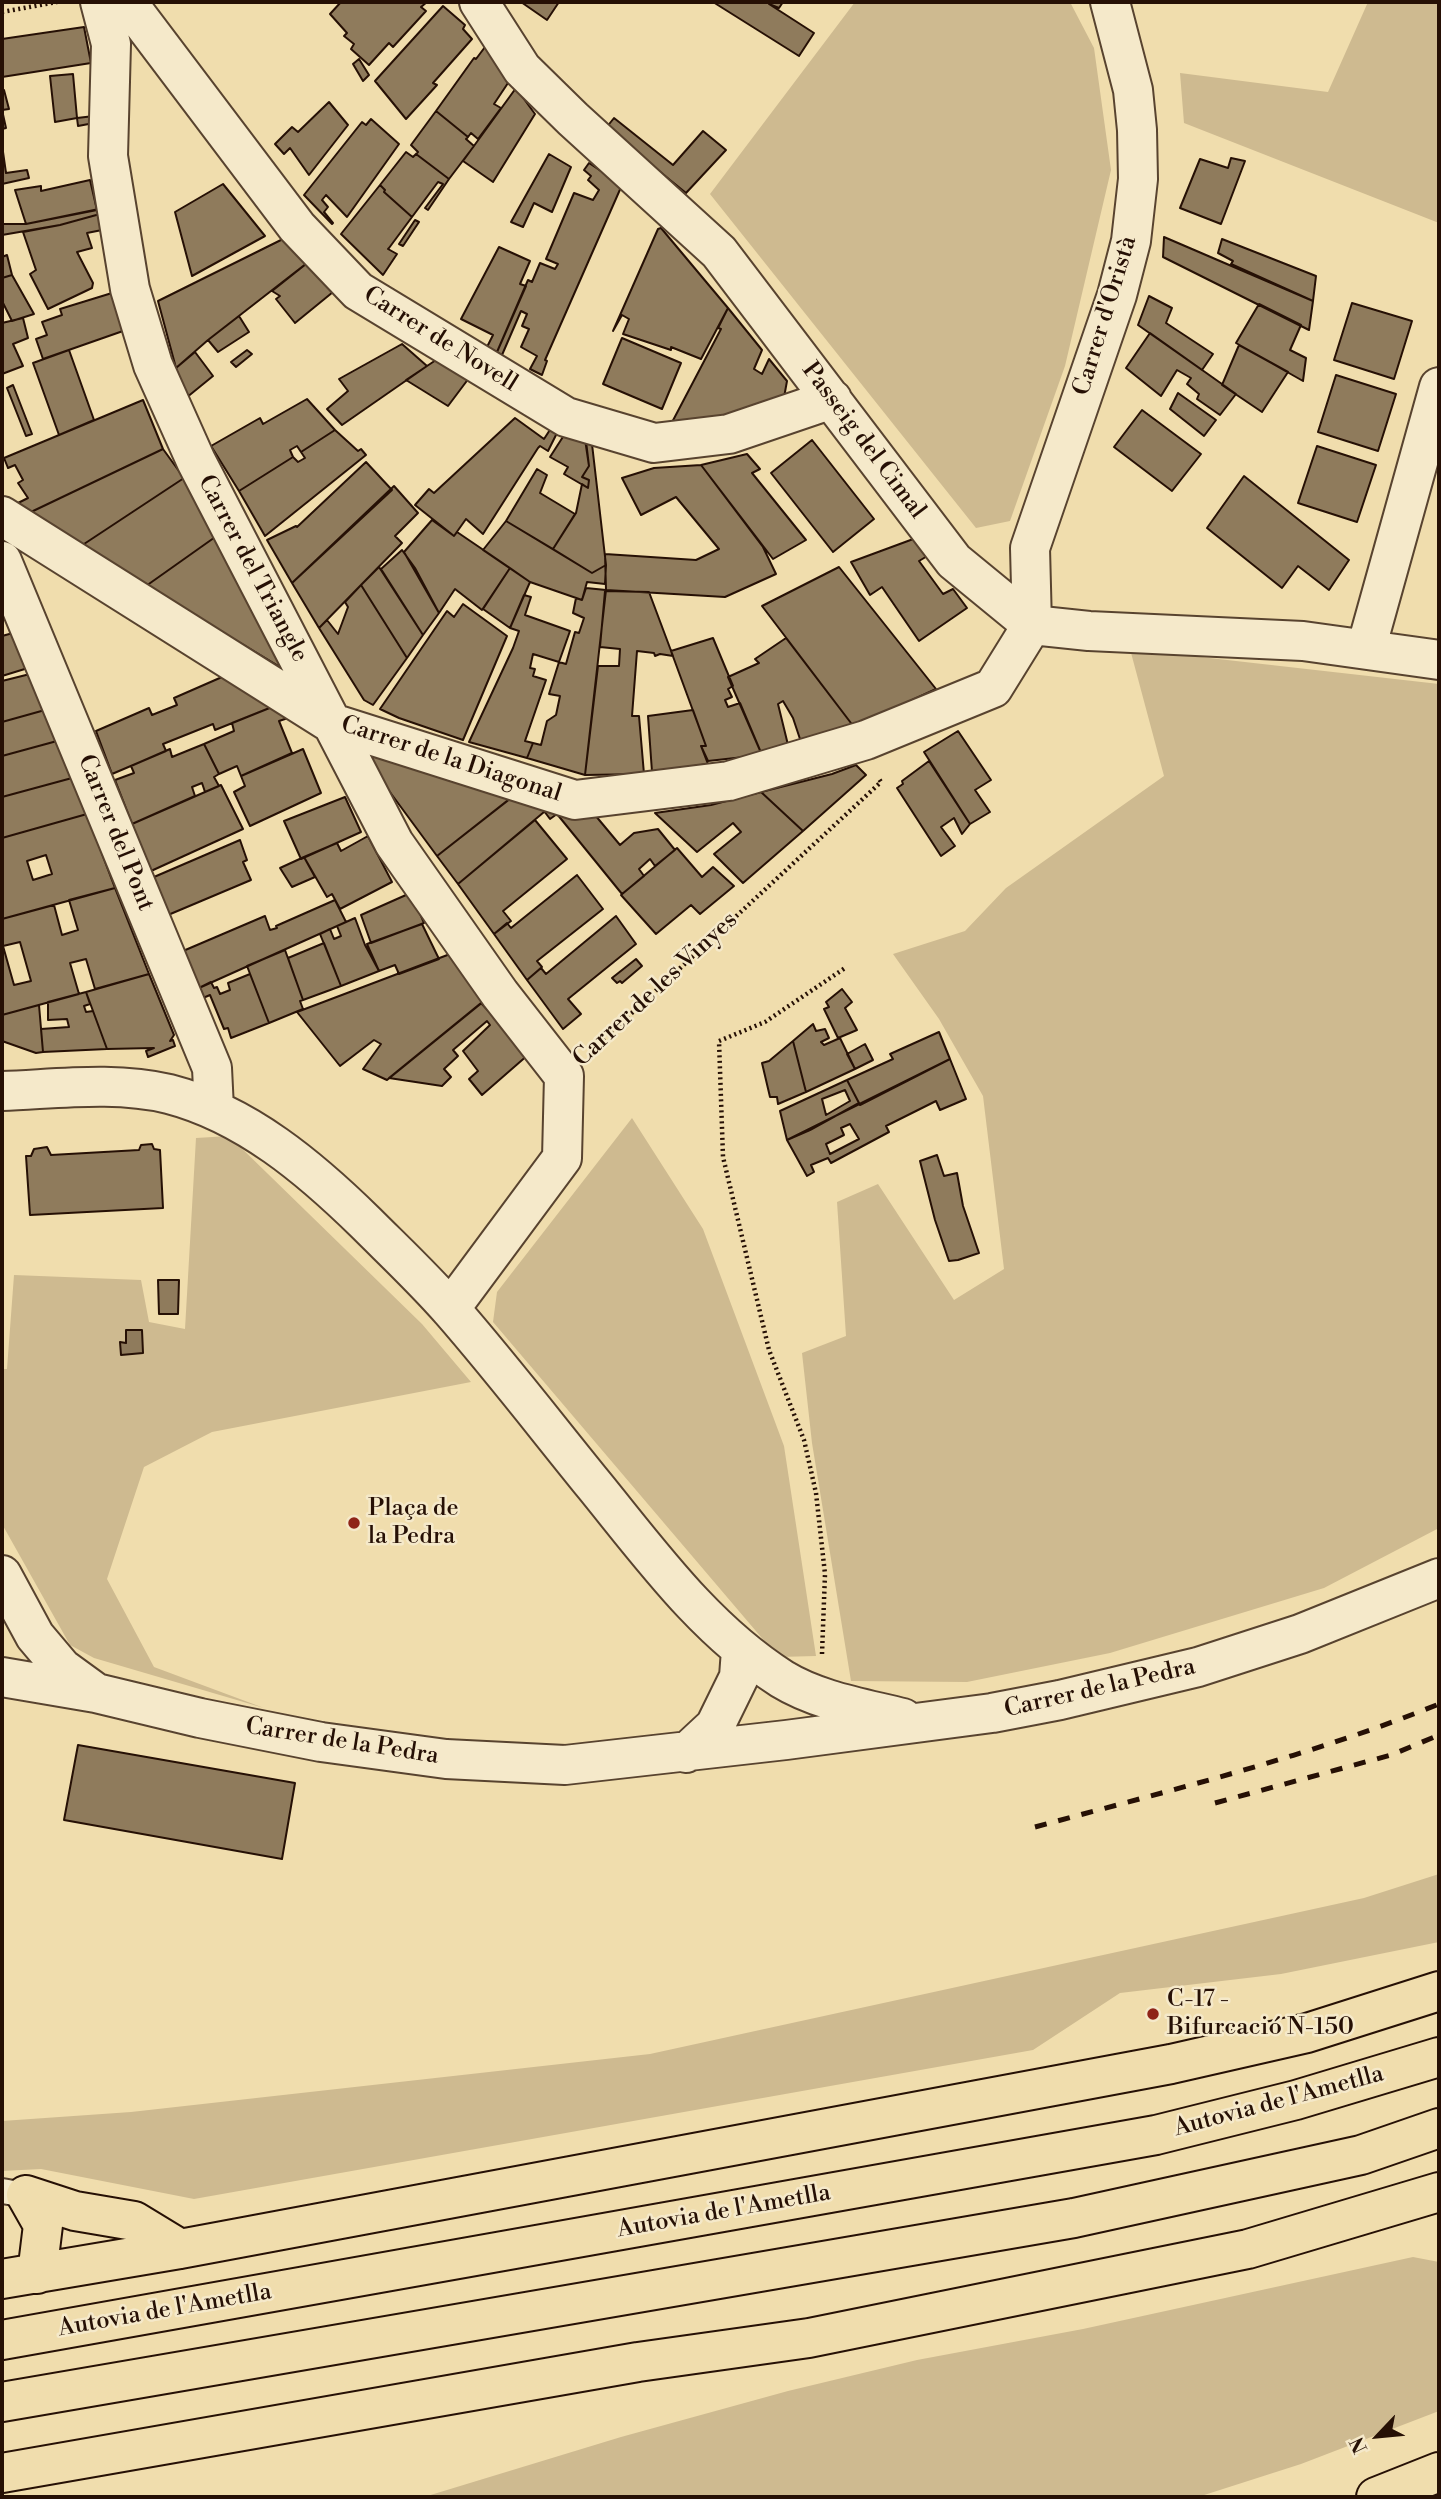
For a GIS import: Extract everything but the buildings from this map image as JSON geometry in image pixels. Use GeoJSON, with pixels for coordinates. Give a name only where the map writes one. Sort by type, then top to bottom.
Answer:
{"type":"FeatureCollection","features":[{"type":"Feature","properties":{"kind":"highway"},"geometry":{"type":"LineString","coordinates":[[19,2276],[180,2249],[1171,2064],[1307,2033],[1439,1990]]}},
{"type":"Feature","properties":{"kind":"highway","name":"Autovia de l'Ametlla"},"geometry":{"type":"LineString","coordinates":[[2,2340],[1156,2136],[1296,2100],[1439,2057]]}},
{"type":"Feature","properties":{"kind":"highway"},"geometry":{"type":"LineString","coordinates":[[2,2402],[1074,2218],[1361,2155],[1439,2128]]}},
{"type":"Feature","properties":{"kind":"highway"},"geometry":{"type":"LineString","coordinates":[[2,2473],[638,2362],[809,2338],[1248,2249],[1439,2192]]}},
{"type":"Feature","properties":{"kind":"highway"},"geometry":{"type":"LineString","coordinates":[[14,2193],[75,2211],[134,2221],[180,2249]]}},
{"type":"Feature","properties":{"kind":"highway"},"geometry":{"type":"LineString","coordinates":[[14,2193],[43,2225],[19,2276]]}},
{"type":"Feature","properties":{"kind":"highway"},"geometry":{"type":"LineString","coordinates":[[1376,2497],[1439,2472]]}},
{"type":"Feature","properties":{"kind":"street","name":"Carrer del Triangle"},"geometry":{"type":"LineString","coordinates":[[100,2],[111,44],[108,156],[130,289],[153,365],[196,461],[394,843],[500,994],[564,1076]]}},
{"type":"Feature","properties":{"kind":"street","name":"Carrer de Novell"},"geometry":{"type":"LineString","coordinates":[[127,2],[297,227],[358,291],[566,417],[654,443],[729,434],[832,399]]}},
{"type":"Feature","properties":{"kind":"street","name":"Passeig del Cimal"},"geometry":{"type":"LineString","coordinates":[[479,2],[522,69],[719,252],[954,561],[1032,625]]}},
{"type":"Feature","properties":{"kind":"street","name":"Carrer d'Oristà"},"geometry":{"type":"LineString","coordinates":[[1032,625],[1030,548],[1117,295],[1131,241],[1139,179],[1133,90],[1110,2]]}},
{"type":"Feature","properties":{"kind":"street"},"geometry":{"type":"LineString","coordinates":[[1366,649],[1439,387]]}},
{"type":"Feature","properties":{"kind":"street","name":"Carrer de la Diagonal"},"geometry":{"type":"LineString","coordinates":[[2,516],[329,722],[575,800],[729,781],[853,744],[993,688],[1032,625]]}},
{"type":"Feature","properties":{"kind":"street","name":"Carrer del Pont"},"geometry":{"type":"LineString","coordinates":[[2,561],[212,1068],[214,1109]]}},
{"type":"Feature","properties":{"kind":"street"},"geometry":{"type":"LineString","coordinates":[[1032,625],[1089,631],[1303,641],[1439,660]]}},
{"type":"Feature","properties":{"kind":"street","name":"Carrer de les Vinyes"},"geometry":{"type":"LineString","coordinates":[[450,1309],[562,1158],[564,1076]]}},
{"type":"Feature","properties":{"kind":"street"},"geometry":{"type":"LineString","coordinates":[[2,1091],[103,1087],[137,1088],[170,1094],[214,1109],[277,1146],[334,1191],[450,1309],[689,1601],[741,1650],[785,1680],[820,1697],[922,1722]]}},
{"type":"Feature","properties":{"kind":"street"},"geometry":{"type":"LineString","coordinates":[[2,1575],[35,1636],[62,1668],[96,1693]]}},
{"type":"Feature","properties":{"kind":"street","name":"Carrer de la Pedra"},"geometry":{"type":"LineString","coordinates":[[2,1677],[96,1693],[200,1718],[321,1742],[446,1759],[565,1765],[686,1753],[992,1713],[1060,1700],[1198,1667],[1300,1634],[1439,1578]]}},
{"type":"Feature","properties":{"kind":"street"},"geometry":{"type":"LineString","coordinates":[[686,1753],[715,1726],[739,1677],[741,1650]]}},
{"type":"Feature","properties":{"kind":"street"},"geometry":{"type":"LineString","coordinates":[[786,1740],[809,1720],[820,1697]]}},
{"type":"Feature","properties":{"kind":"path"},"geometry":{"type":"LineString","coordinates":[[2,12],[57,2]]}},
{"type":"Feature","properties":{"kind":"path","name":"Carrer de les Vinyes"},"geometry":{"type":"LineString","coordinates":[[564,1076],[881,782],[853,744]]}},
{"type":"Feature","properties":{"kind":"path"},"geometry":{"type":"LineString","coordinates":[[820,1697],[825,1574],[816,1493],[804,1440],[769,1350],[723,1157],[719,1041],[765,1022],[845,968]]}},
{"type":"Feature","properties":{"kind":"shaded area"},"geometry":{"type":"Polygon","coordinates":[[[855,2],[1070,2],[1094,48],[1111,170],[1065,366],[1010,521],[976,528],[710,194],[855,2]]]}},
{"type":"Feature","properties":{"kind":"shaded area"},"geometry":{"type":"Polygon","coordinates":[[[1368,2],[1439,2],[1439,223],[1184,123],[1180,73],[1328,92],[1368,2]]]}},
{"type":"Feature","properties":{"kind":"shaded area"},"geometry":{"type":"Polygon","coordinates":[[[1130,649],[1439,684],[1439,1528],[1324,1588],[1110,1653],[967,1682],[851,1681],[812,1443],[802,1353],[846,1336],[837,1202],[878,1184],[954,1300],[1004,1269],[983,1096],[939,1019],[893,954],[965,931],[1006,888],[1164,776],[1130,649]]]}},
{"type":"Feature","properties":{"kind":"shaded area"},"geometry":{"type":"Polygon","coordinates":[[[632,1118],[703,1229],[784,1446],[816,1656],[778,1657],[493,1322],[497,1292],[632,1118]]]}},
{"type":"Feature","properties":{"kind":"shaded area"},"geometry":{"type":"Polygon","coordinates":[[[229,1136],[422,1324],[471,1382],[212,1432],[144,1467],[107,1579],[154,1667],[264,1708],[94,1658],[70,1645],[2,1524],[2,1369],[7,1369],[14,1275],[141,1280],[149,1322],[185,1329],[196,1138],[229,1136]]]}},
{"type":"Feature","properties":{"kind":"shaded area"},"geometry":{"type":"Polygon","coordinates":[[[1439,1874],[1439,1942],[1281,1974],[1120,1993],[1033,2050],[194,2199],[41,2169],[2,2171],[2,2121],[131,2112],[650,2054],[1364,1898],[1439,1874]]]}},
{"type":"Feature","properties":{"kind":"shaded area"},"geometry":{"type":"Polygon","coordinates":[[[1413,2257],[1439,2262],[1439,2411],[1301,2464],[1198,2497],[424,2497],[621,2437],[788,2391],[917,2360],[1083,2329],[1413,2257]]]}},
{"type":"Feature","properties":{"kind":"railway"},"geometry":{"type":"LineString","coordinates":[[1035,1827],[1289,1756],[1439,1704]]}},
{"type":"Feature","properties":{"kind":"railway"},"geometry":{"type":"LineString","coordinates":[[1215,1803],[1391,1755],[1439,1735]]}},
{"type":"Feature","properties":{"kind":"place","name":"Plaça de la Pedra"},"geometry":{"type":"Point","coordinates":[354,1523]}},
{"type":"Feature","properties":{"kind":"place","name":"C-17 - Bifurcació N-150"},"geometry":{"type":"Point","coordinates":[1153,2014]}}]}
